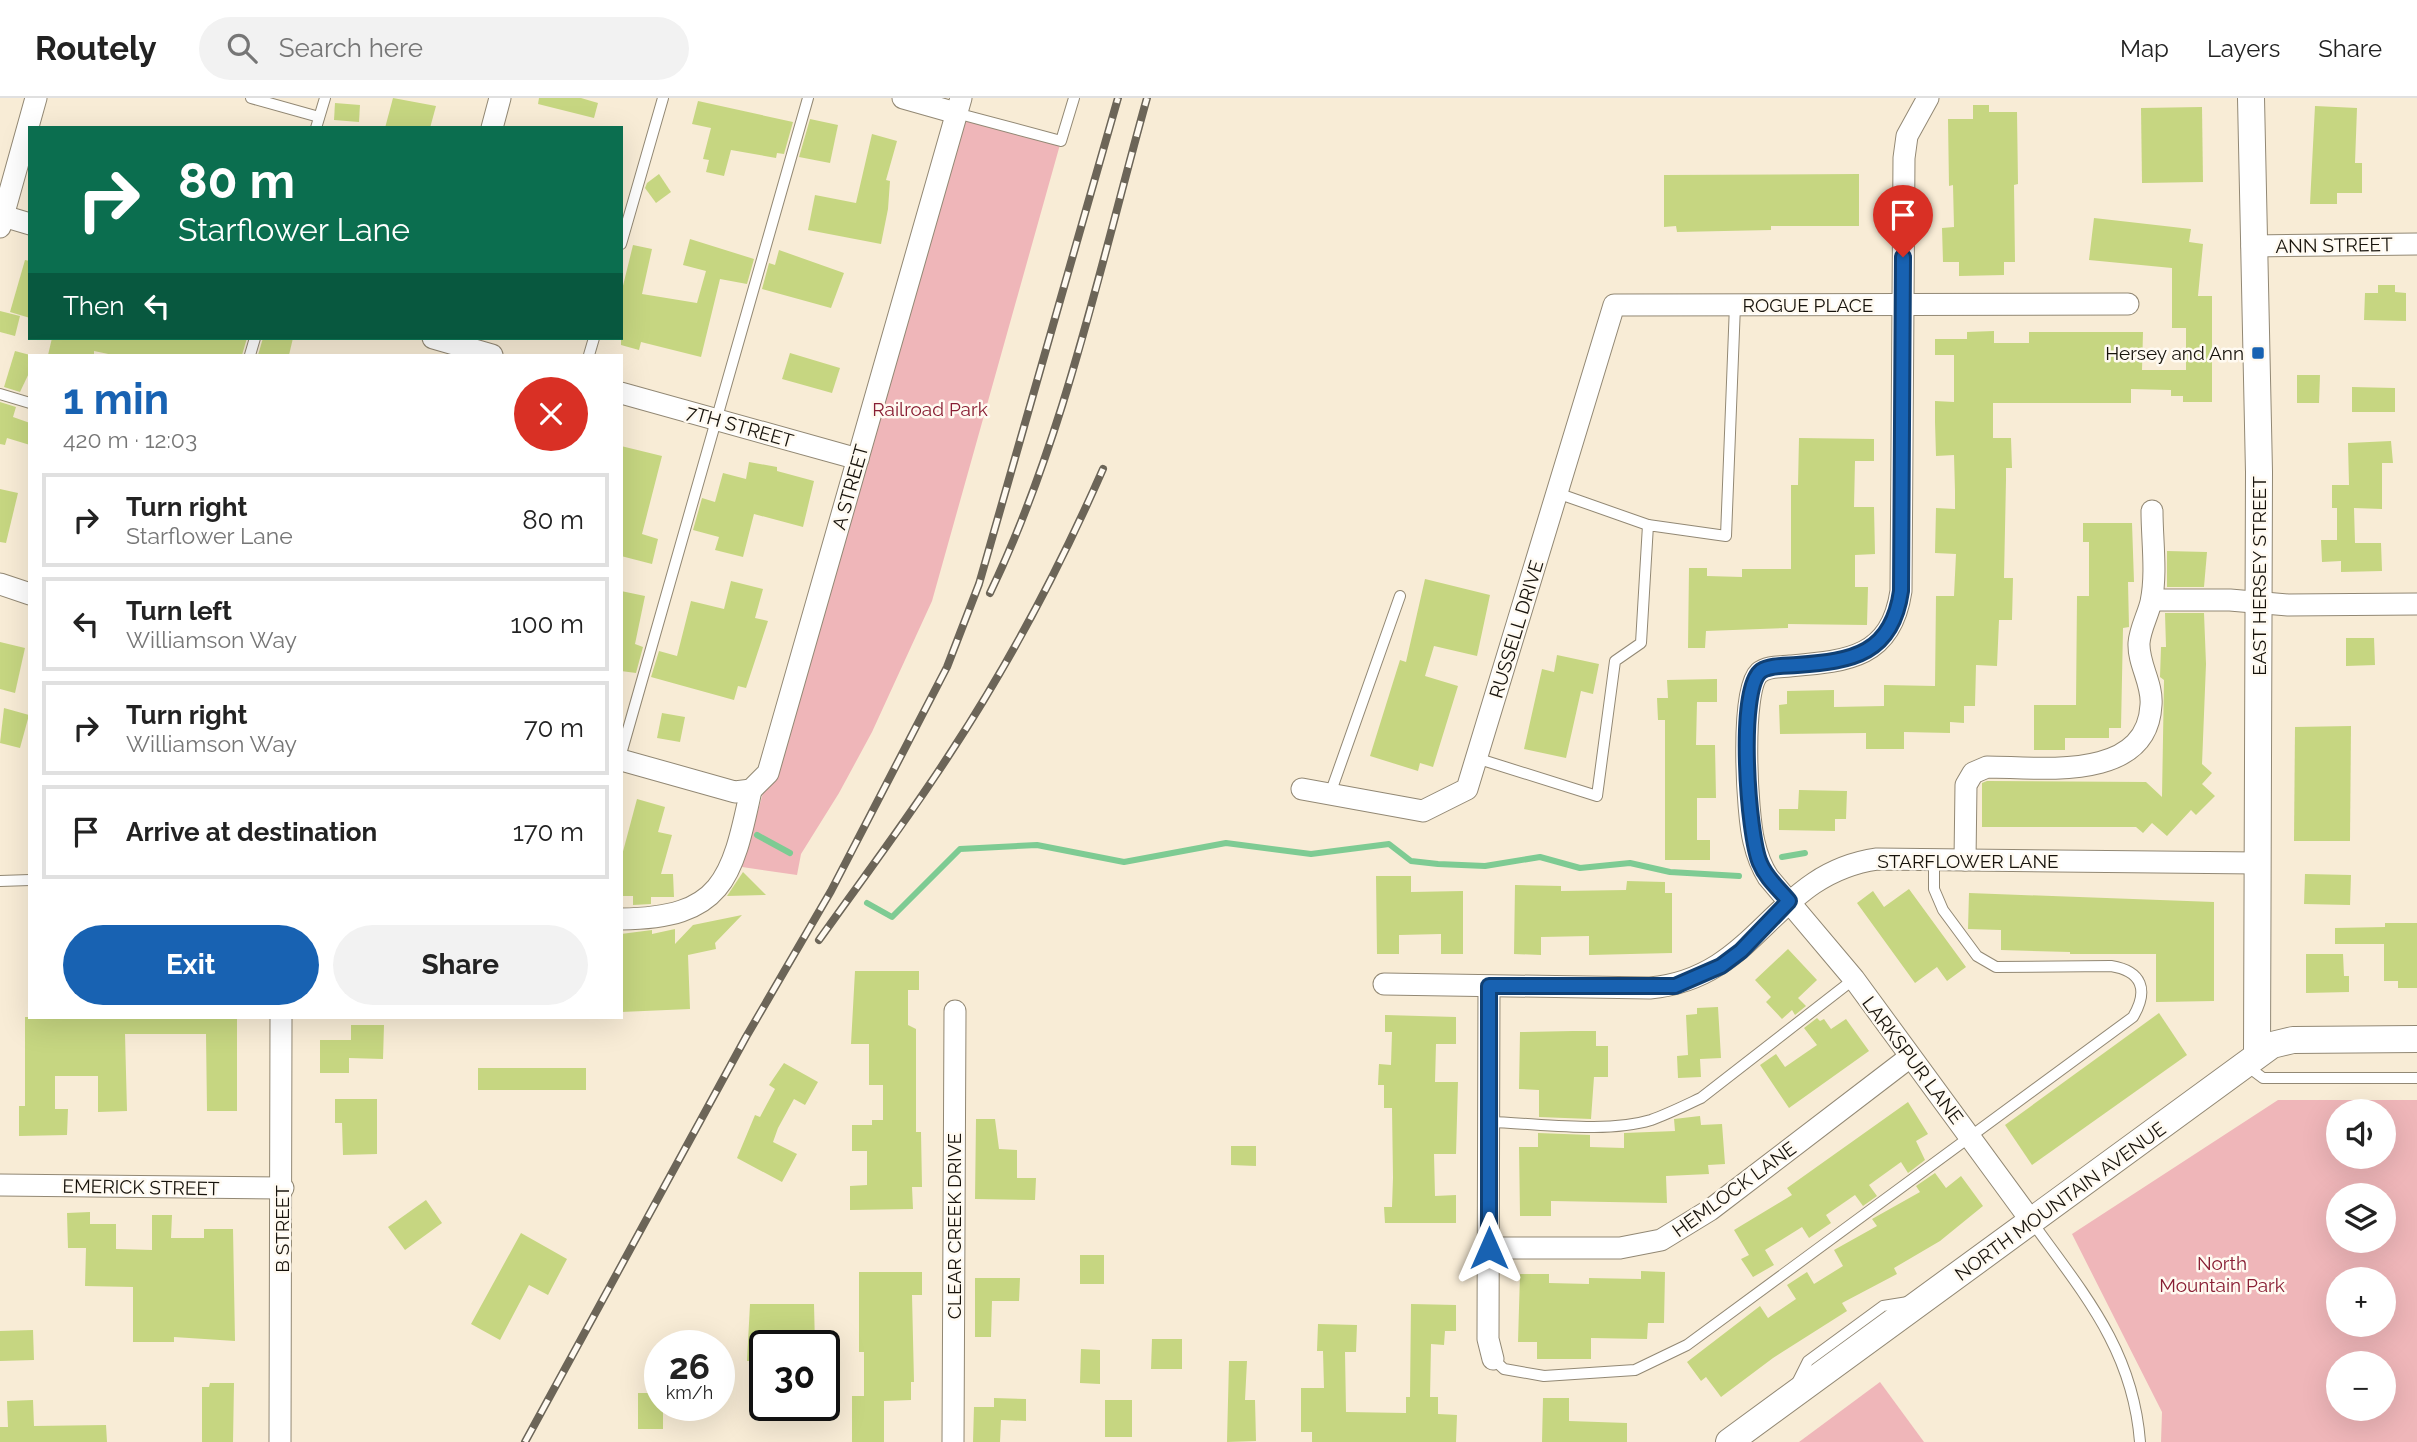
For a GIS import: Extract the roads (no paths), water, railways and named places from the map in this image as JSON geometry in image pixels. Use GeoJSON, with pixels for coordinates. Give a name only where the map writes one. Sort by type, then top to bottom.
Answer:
{"type":"FeatureCollection","features":[{"type":"Feature","properties":{"kind":"street"},"geometry":{"type":"LineString","coordinates":[[28,223],[1,219],[36,98]]}},
{"type":"Feature","properties":{"kind":"street"},"geometry":{"type":"LineString","coordinates":[[493,126],[500,98]]}},
{"type":"Feature","properties":{"kind":"street"},"geometry":{"type":"LineString","coordinates":[[904,98],[959,106]]}},
{"type":"Feature","properties":{"kind":"street","name":"LARKSPUR LANE"},"geometry":{"type":"LineString","coordinates":[[1928,98],[1907,136],[1904,158],[1901,591],[1892,628],[1873,646],[1850,658],[1771,667],[1760,672],[1751,685],[1746,728],[1753,840],[1760,863],[1854,979],[2032,1222]]}},
{"type":"Feature","properties":{"kind":"street","name":"EAST HERSEY STREET"},"geometry":{"type":"LineString","coordinates":[[2251,98],[2252,246],[2258,353],[2259,602],[2257,863],[2251,1059]]}},
{"type":"Feature","properties":{"kind":"street","name":"A STREET"},"geometry":{"type":"LineString","coordinates":[[751,790],[768,773],[772,760],[959,106]]}},
{"type":"Feature","properties":{"kind":"street","name":"ANN STREET"},"geometry":{"type":"LineString","coordinates":[[2252,246],[2417,244]]}},
{"type":"Feature","properties":{"kind":"street","name":"ROGUE PLACE"},"geometry":{"type":"LineString","coordinates":[[1614,305],[2128,304]]}},
{"type":"Feature","properties":{"kind":"street","name":"RUSSELL DRIVE"},"geometry":{"type":"LineString","coordinates":[[1302,789],[1423,811],[1467,789],[1614,305]]}},
{"type":"Feature","properties":{"kind":"street"},"geometry":{"type":"LineString","coordinates":[[439,340],[488,354]]}},
{"type":"Feature","properties":{"kind":"street","name":"7TH STREET"},"geometry":{"type":"LineString","coordinates":[[623,394],[858,459]]}},
{"type":"Feature","properties":{"kind":"street"},"geometry":{"type":"LineString","coordinates":[[1965,860],[1966,785],[1973,773],[1987,767],[2106,763],[2130,749],[2141,736],[2151,705],[2139,639],[2152,600],[2152,511]]}},
{"type":"Feature","properties":{"kind":"street"},"geometry":{"type":"LineString","coordinates":[[0,584],[28,593]]}},
{"type":"Feature","properties":{"kind":"street"},"geometry":{"type":"LineString","coordinates":[[2152,600],[2288,605],[2417,604]]}},
{"type":"Feature","properties":{"kind":"street"},"geometry":{"type":"LineString","coordinates":[[623,761],[728,792],[751,790],[738,844],[715,892],[691,910],[674,916],[623,919]]}},
{"type":"Feature","properties":{"kind":"street","name":"STARFLOWER LANE"},"geometry":{"type":"LineString","coordinates":[[1384,984],[1675,986],[1721,966],[1741,951],[1789,901],[1834,869],[1859,862],[1965,860],[2257,863]]}},
{"type":"Feature","properties":{"kind":"street"},"geometry":{"type":"LineString","coordinates":[[1489,986],[1488,1339],[1493,1359]]}},
{"type":"Feature","properties":{"kind":"street","name":"CLEAR CREEK DRIVE"},"geometry":{"type":"LineString","coordinates":[[953,1442],[955,1011]]}},
{"type":"Feature","properties":{"kind":"street","name":"B STREET"},"geometry":{"type":"LineString","coordinates":[[280,1442],[283,1188],[281,1019]]}},
{"type":"Feature","properties":{"kind":"street","name":"NORTH MOUNTAIN AVENUE"},"geometry":{"type":"LineString","coordinates":[[1729,1442],[2272,1045],[2293,1040],[2417,1039]]}},
{"type":"Feature","properties":{"kind":"street","name":"HEMLOCK LANE"},"geometry":{"type":"LineString","coordinates":[[1489,1248],[1620,1248],[1661,1240],[1710,1210],[1910,1057]]}},
{"type":"Feature","properties":{"kind":"street","name":"EMERICK STREET"},"geometry":{"type":"LineString","coordinates":[[0,1185],[283,1188]]}},
{"type":"Feature","properties":{"kind":"lane"},"geometry":{"type":"LineString","coordinates":[[251,98],[317,122],[325,98]]}},
{"type":"Feature","properties":{"kind":"lane"},"geometry":{"type":"LineString","coordinates":[[623,237],[663,98]]}},
{"type":"Feature","properties":{"kind":"lane"},"geometry":{"type":"LineString","coordinates":[[623,747],[808,98]]}},
{"type":"Feature","properties":{"kind":"lane"},"geometry":{"type":"LineString","coordinates":[[959,106],[1061,141],[1074,98]]}},
{"type":"Feature","properties":{"kind":"lane"},"geometry":{"type":"LineString","coordinates":[[1557,493],[1648,525],[1726,536],[1735,305]]}},
{"type":"Feature","properties":{"kind":"lane"},"geometry":{"type":"LineString","coordinates":[[0,394],[28,402]]}},
{"type":"Feature","properties":{"kind":"lane"},"geometry":{"type":"LineString","coordinates":[[1476,758],[1597,796],[1615,661],[1641,643],[1648,525]]}},
{"type":"Feature","properties":{"kind":"lane"},"geometry":{"type":"LineString","coordinates":[[1330,794],[1400,596]]}},
{"type":"Feature","properties":{"kind":"lane"},"geometry":{"type":"LineString","coordinates":[[1493,1359],[1504,1369],[1518,1374],[1544,1376],[1635,1370],[1658,1361],[1687,1345],[1969,1135],[2133,1017],[2141,1003],[2142,990],[2128,969],[2111,966],[1996,967],[1977,956],[1943,910],[1934,889],[1934,860]]}},
{"type":"Feature","properties":{"kind":"lane"},"geometry":{"type":"LineString","coordinates":[[0,881],[28,880]]}},
{"type":"Feature","properties":{"kind":"lane"},"geometry":{"type":"LineString","coordinates":[[1489,1122],[1610,1125],[1658,1117],[1701,1098],[1854,979]]}},
{"type":"Feature","properties":{"kind":"lane"},"geometry":{"type":"LineString","coordinates":[[2251,1059],[2263,1078],[2417,1078]]}},
{"type":"Feature","properties":{"kind":"lane"},"geometry":{"type":"LineString","coordinates":[[2032,1222],[2090,1304],[2116,1348],[2129,1377],[2140,1442]]}},
{"type":"Feature","properties":{"kind":"waterway"},"geometry":{"type":"LineString","coordinates":[[757,835],[790,853]]}},
{"type":"Feature","properties":{"kind":"waterway"},"geometry":{"type":"LineString","coordinates":[[867,903],[892,917],[960,849],[1037,845],[1124,862],[1226,843],[1311,854],[1389,844],[1411,861],[1438,864],[1485,866],[1540,857],[1580,868],[1630,863],[1670,872],[1739,876]]}},
{"type":"Feature","properties":{"kind":"waterway"},"geometry":{"type":"LineString","coordinates":[[1782,857],[1805,853]]}},
{"type":"Feature","properties":{"kind":"railway"},"geometry":{"type":"LineString","coordinates":[[525,1442],[746,1037],[831,891],[947,667],[979,584],[1118,98]]}},
{"type":"Feature","properties":{"kind":"railway"},"geometry":{"type":"LineString","coordinates":[[990,593],[1016,534],[1060,412],[1147,98]]}},
{"type":"Feature","properties":{"kind":"railway"},"geometry":{"type":"LineString","coordinates":[[819,940],[919,800],[994,684],[1052,578],[1103,469]]}},
{"type":"Feature","properties":{"kind":"place","name":"Hersey and Ann"},"geometry":{"type":"Point","coordinates":[2258,353]}},
{"type":"Feature","properties":{"kind":"park label","name":"Railroad Park"},"geometry":{"type":"Point","coordinates":[930,409]}},
{"type":"Feature","properties":{"kind":"park label","name":"North Mountain Park"},"geometry":{"type":"Point","coordinates":[2222,1274]}}]}
